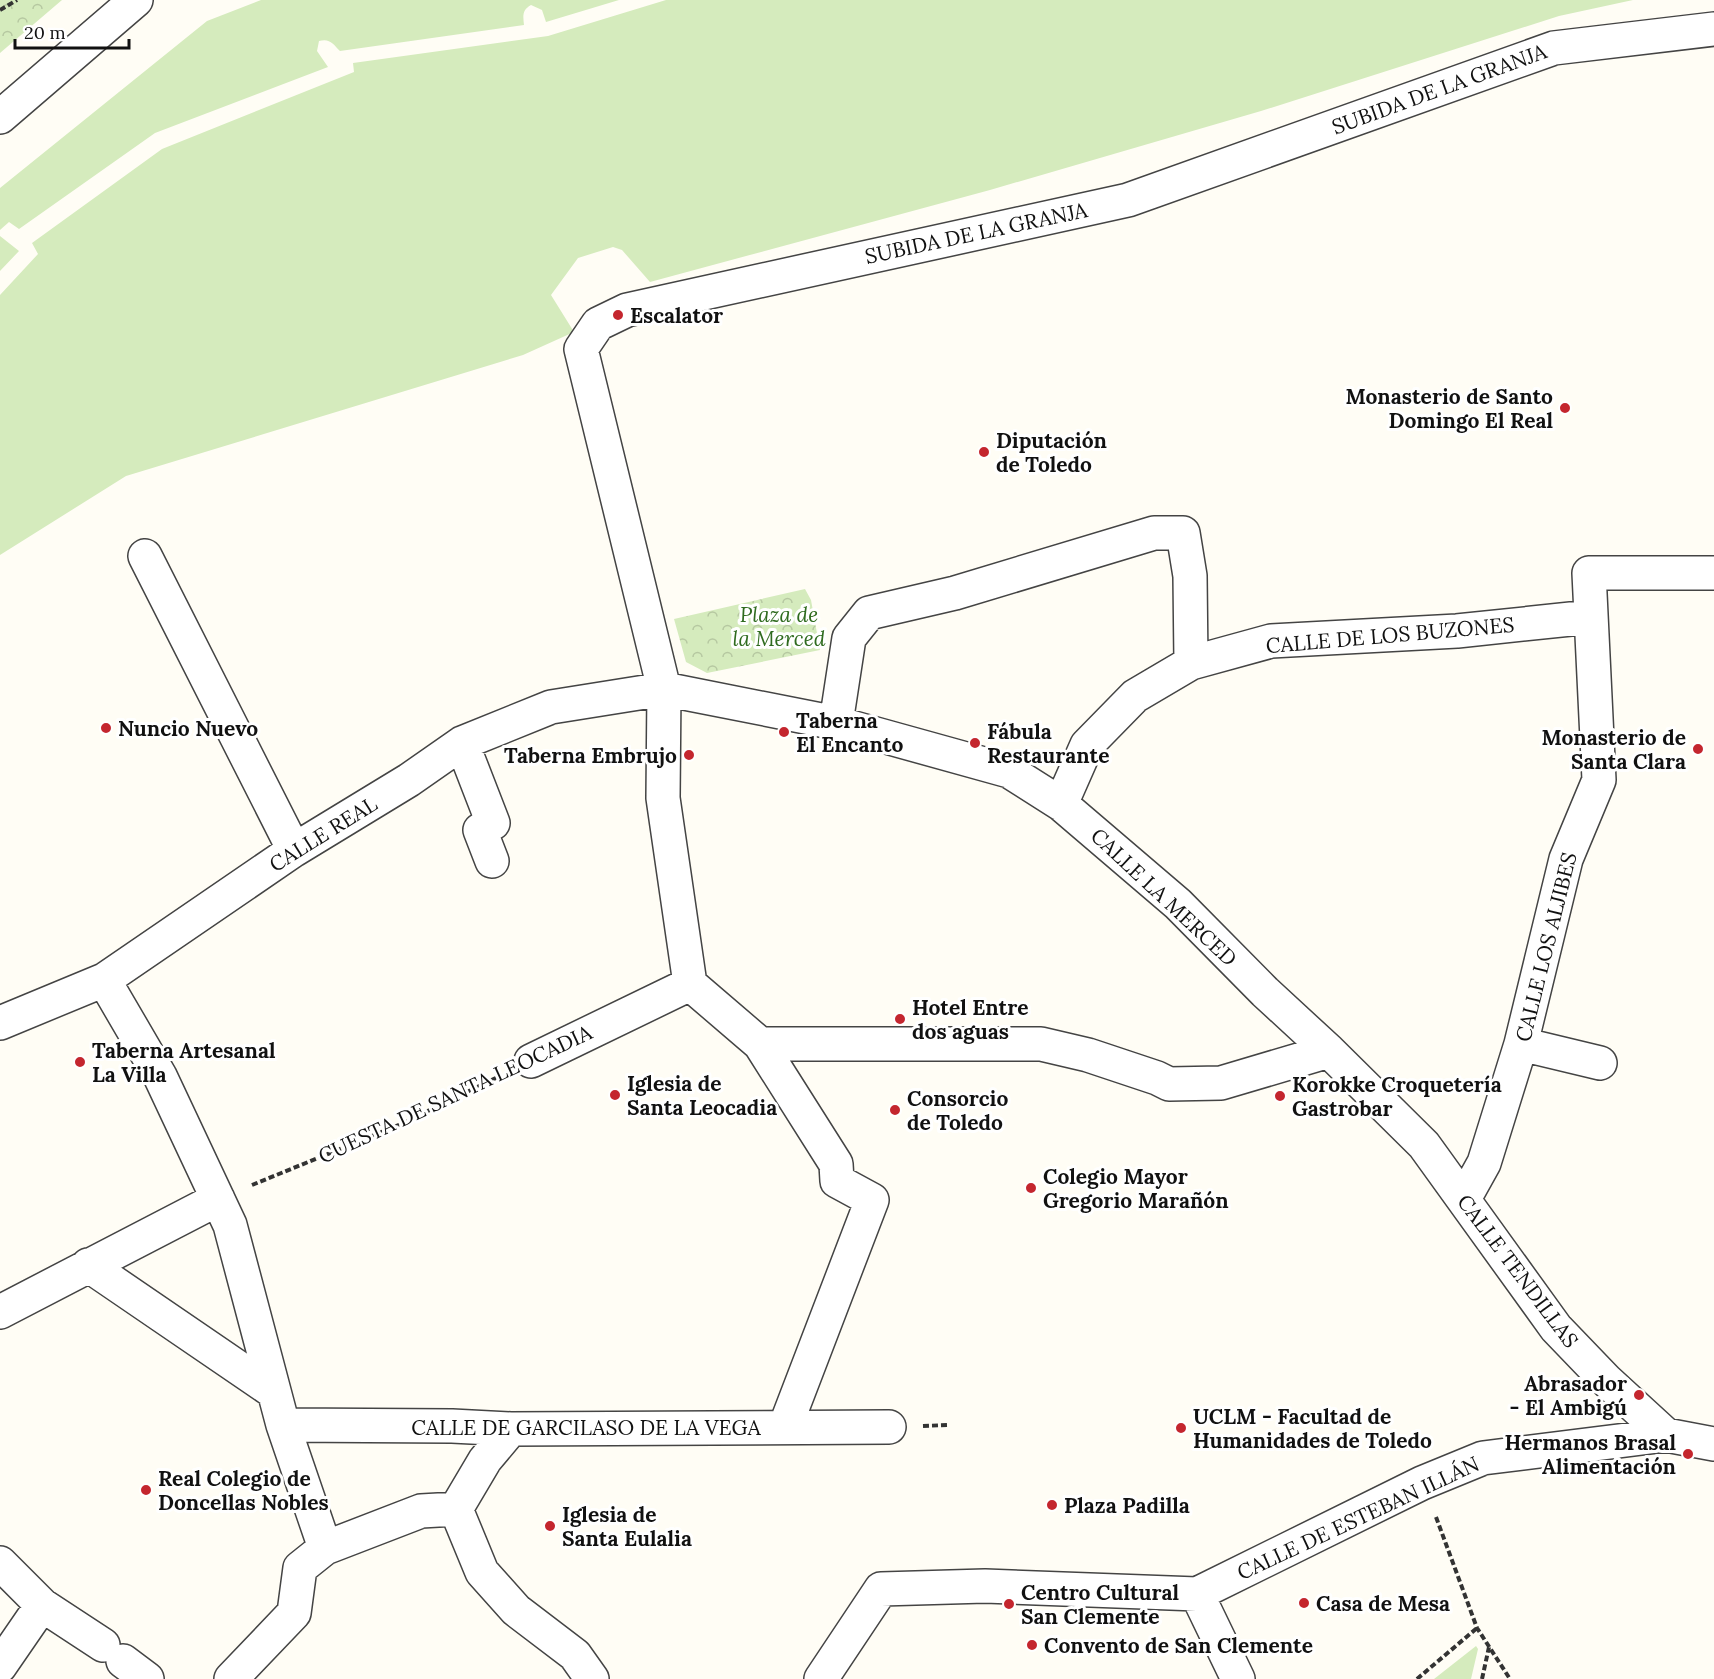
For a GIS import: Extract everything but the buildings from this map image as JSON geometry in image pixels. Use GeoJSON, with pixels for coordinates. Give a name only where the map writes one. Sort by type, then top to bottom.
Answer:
{"type":"FeatureCollection","features":[{"type":"Feature","properties":{"kind":"street"},"geometry":{"type":"LineString","coordinates":[[0,117],[136,0]]}},
{"type":"Feature","properties":{"kind":"street","name":"SUBIDA DE LA GRANJA"},"geometry":{"type":"LineString","coordinates":[[698,991],[663,798],[664,689],[581,349],[598,324],[627,310],[1128,200],[1554,48],[1714,29]]}},
{"type":"Feature","properties":{"kind":"street"},"geometry":{"type":"LineString","coordinates":[[664,689],[836,723],[849,638],[869,613],[955,593],[1154,533],[1183,533],[1190,576],[1191,663]]}},
{"type":"Feature","properties":{"kind":"street"},"geometry":{"type":"LineString","coordinates":[[145,556],[294,850]]}},
{"type":"Feature","properties":{"kind":"street","name":"CALLE LOS ALJIBES"},"geometry":{"type":"LineString","coordinates":[[1464,1199],[1484,1163],[1521,1044],[1566,859],[1599,780],[1589,573],[1714,573]]}},
{"type":"Feature","properties":{"kind":"street","name":"CALLE DE LOS BUZONES"},"geometry":{"type":"LineString","coordinates":[[1061,804],[1087,745],[1135,696],[1191,663],[1271,641],[1457,631],[1590,617]]}},
{"type":"Feature","properties":{"kind":"street","name":"CALLE REAL"},"geometry":{"type":"LineString","coordinates":[[0,1023],[104,980],[294,850],[409,780],[462,743],[552,707],[664,689]]}},
{"type":"Feature","properties":{"kind":"street","name":"CALLE LA MERCED"},"geometry":{"type":"LineString","coordinates":[[836,723],[1009,771],[1061,804],[1178,904],[1265,992],[1329,1051]]}},
{"type":"Feature","properties":{"kind":"street"},"geometry":{"type":"LineString","coordinates":[[462,743],[493,823],[480,830],[492,861]]}},
{"type":"Feature","properties":{"kind":"street"},"geometry":{"type":"LineString","coordinates":[[104,980],[160,1076],[230,1225],[283,1425],[325,1548]]}},
{"type":"Feature","properties":{"kind":"street"},"geometry":{"type":"LineString","coordinates":[[698,991],[760,1044],[836,1164],[837,1181],[872,1200],[785,1427]]}},
{"type":"Feature","properties":{"kind":"street","name":"CUESTA DE SANTA LEOCADIA"},"geometry":{"type":"LineString","coordinates":[[531,1061],[698,991]]}},
{"type":"Feature","properties":{"kind":"street"},"geometry":{"type":"LineString","coordinates":[[760,1044],[1041,1044],[1088,1055],[1169,1084],[1221,1083],[1329,1051]]}},
{"type":"Feature","properties":{"kind":"street"},"geometry":{"type":"LineString","coordinates":[[1521,1044],[1600,1063]]}},
{"type":"Feature","properties":{"kind":"street","name":"CALLE TENDILLAS"},"geometry":{"type":"LineString","coordinates":[[1329,1051],[1424,1145],[1556,1329],[1606,1380],[1666,1435]]}},
{"type":"Feature","properties":{"kind":"street"},"geometry":{"type":"LineString","coordinates":[[0,1312],[218,1199]]}},
{"type":"Feature","properties":{"kind":"street"},"geometry":{"type":"LineString","coordinates":[[88,1265],[274,1392]]}},
{"type":"Feature","properties":{"kind":"street","name":"CALLE DE GARCILASO DE LA VEGA"},"geometry":{"type":"LineString","coordinates":[[283,1425],[452,1426],[512,1429],[889,1427]]}},
{"type":"Feature","properties":{"kind":"street"},"geometry":{"type":"LineString","coordinates":[[456,1509],[485,1460],[512,1429]]}},
{"type":"Feature","properties":{"kind":"street"},"geometry":{"type":"LineString","coordinates":[[1666,1435],[1714,1444]]}},
{"type":"Feature","properties":{"kind":"street","name":"CALLE DE ESTEBAN ILLÁN"},"geometry":{"type":"LineString","coordinates":[[1197,1594],[1422,1483],[1484,1458],[1666,1435]]}},
{"type":"Feature","properties":{"kind":"street"},"geometry":{"type":"LineString","coordinates":[[231,1679],[294,1613],[300,1568],[325,1548],[421,1511],[456,1509]]}},
{"type":"Feature","properties":{"kind":"street"},"geometry":{"type":"LineString","coordinates":[[456,1509],[482,1572],[516,1610],[575,1654],[592,1679]]}},
{"type":"Feature","properties":{"kind":"street"},"geometry":{"type":"LineString","coordinates":[[0,1563],[42,1605],[124,1662]]}},
{"type":"Feature","properties":{"kind":"street"},"geometry":{"type":"LineString","coordinates":[[821,1679],[881,1589],[985,1586],[1197,1594],[1238,1679]]}},
{"type":"Feature","properties":{"kind":"street"},"geometry":{"type":"LineString","coordinates":[[0,1666],[42,1605]]}},
{"type":"Feature","properties":{"kind":"path"},"geometry":{"type":"LineString","coordinates":[[0,10],[17,0]]}},
{"type":"Feature","properties":{"kind":"path","name":"CUESTA DE SANTA LEOCADIA"},"geometry":{"type":"LineString","coordinates":[[218,1199],[401,1124],[531,1061]]}},
{"type":"Feature","properties":{"kind":"path"},"geometry":{"type":"LineString","coordinates":[[1422,1483],[1477,1628],[1510,1679]]}},
{"type":"Feature","properties":{"kind":"path"},"geometry":{"type":"LineString","coordinates":[[1418,1679],[1477,1628]]}},
{"type":"Feature","properties":{"kind":"path"},"geometry":{"type":"LineString","coordinates":[[1482,1679],[1489,1646]]}},
{"type":"Feature","properties":{"kind":"green space"},"geometry":{"type":"Polygon","coordinates":[[[0,0],[62,0],[0,53],[0,0]]]}},
{"type":"Feature","properties":{"kind":"green space"},"geometry":{"type":"Polygon","coordinates":[[[261,0],[619,0],[546,22],[542,10],[531,5],[523,16],[524,25],[340,51],[329,41],[319,41],[317,51],[328,67],[155,133],[19,229],[9,222],[0,230],[0,188],[207,21],[261,0]]]}},
{"type":"Feature","properties":{"kind":"green space"},"geometry":{"type":"Polygon","coordinates":[[[666,0],[1633,0],[1559,16],[1261,111],[990,190],[650,282],[622,250],[613,247],[578,258],[551,295],[574,332],[523,355],[126,476],[0,555],[0,295],[38,254],[32,243],[162,149],[354,72],[353,63],[548,36],[666,0]]]}},
{"type":"Feature","properties":{"kind":"green space"},"geometry":{"type":"Polygon","coordinates":[[[0,236],[19,251],[0,271],[0,236]]]}},
{"type":"Feature","properties":{"kind":"green space","name":"Plaza de la Merced"},"geometry":{"type":"Polygon","coordinates":[[[805,589],[811,600],[820,650],[707,673],[686,662],[674,619],[805,589]]]}},
{"type":"Feature","properties":{"kind":"green space"},"geometry":{"type":"Polygon","coordinates":[[[1476,1646],[1478,1649],[1471,1679],[1434,1679],[1476,1646]]]}},
{"type":"Feature","properties":{"kind":"place","name":"Escalator"},"geometry":{"type":"Point","coordinates":[618,315]}},
{"type":"Feature","properties":{"kind":"place","name":"Monasterio de Santo Domingo El Real"},"geometry":{"type":"Point","coordinates":[1565,408]}},
{"type":"Feature","properties":{"kind":"place","name":"Diputación de Toledo"},"geometry":{"type":"Point","coordinates":[984,452]}},
{"type":"Feature","properties":{"kind":"place","name":"Nuncio Nuevo"},"geometry":{"type":"Point","coordinates":[106,728]}},
{"type":"Feature","properties":{"kind":"place","name":"Taberna El Encanto"},"geometry":{"type":"Point","coordinates":[784,732]}},
{"type":"Feature","properties":{"kind":"place","name":"Fábula Restaurante"},"geometry":{"type":"Point","coordinates":[975,743]}},
{"type":"Feature","properties":{"kind":"place","name":"Monasterio de Santa Clara"},"geometry":{"type":"Point","coordinates":[1698,749]}},
{"type":"Feature","properties":{"kind":"place","name":"Taberna Embrujo"},"geometry":{"type":"Point","coordinates":[689,755]}},
{"type":"Feature","properties":{"kind":"place","name":"Hotel Entre dos aguas"},"geometry":{"type":"Point","coordinates":[900,1019]}},
{"type":"Feature","properties":{"kind":"place","name":"Taberna Artesanal La Villa"},"geometry":{"type":"Point","coordinates":[80,1062]}},
{"type":"Feature","properties":{"kind":"place","name":"Iglesia de Santa Leocadia"},"geometry":{"type":"Point","coordinates":[615,1095]}},
{"type":"Feature","properties":{"kind":"place","name":"Korokke Croquetería Gastrobar"},"geometry":{"type":"Point","coordinates":[1280,1096]}},
{"type":"Feature","properties":{"kind":"place","name":"Consorcio de Toledo"},"geometry":{"type":"Point","coordinates":[895,1110]}},
{"type":"Feature","properties":{"kind":"place","name":"Colegio Mayor Gregorio Marañón"},"geometry":{"type":"Point","coordinates":[1031,1188]}},
{"type":"Feature","properties":{"kind":"place","name":"Abrasador - El Ambigú"},"geometry":{"type":"Point","coordinates":[1639,1395]}},
{"type":"Feature","properties":{"kind":"place","name":"UCLM - Facultad de Humanidades de Toledo"},"geometry":{"type":"Point","coordinates":[1181,1428]}},
{"type":"Feature","properties":{"kind":"place","name":"Hermanos Brasal Alimentación"},"geometry":{"type":"Point","coordinates":[1688,1454]}},
{"type":"Feature","properties":{"kind":"place","name":"Real Colegio de Doncellas Nobles"},"geometry":{"type":"Point","coordinates":[146,1490]}},
{"type":"Feature","properties":{"kind":"place","name":"Plaza Padilla"},"geometry":{"type":"Point","coordinates":[1052,1505]}},
{"type":"Feature","properties":{"kind":"place","name":"Iglesia de Santa Eulalia"},"geometry":{"type":"Point","coordinates":[550,1526]}},
{"type":"Feature","properties":{"kind":"place","name":"Casa de Mesa"},"geometry":{"type":"Point","coordinates":[1304,1603]}},
{"type":"Feature","properties":{"kind":"place","name":"Centro Cultural San Clemente"},"geometry":{"type":"Point","coordinates":[1009,1604]}},
{"type":"Feature","properties":{"kind":"place","name":"Convento de San Clemente"},"geometry":{"type":"Point","coordinates":[1032,1645]}}]}
